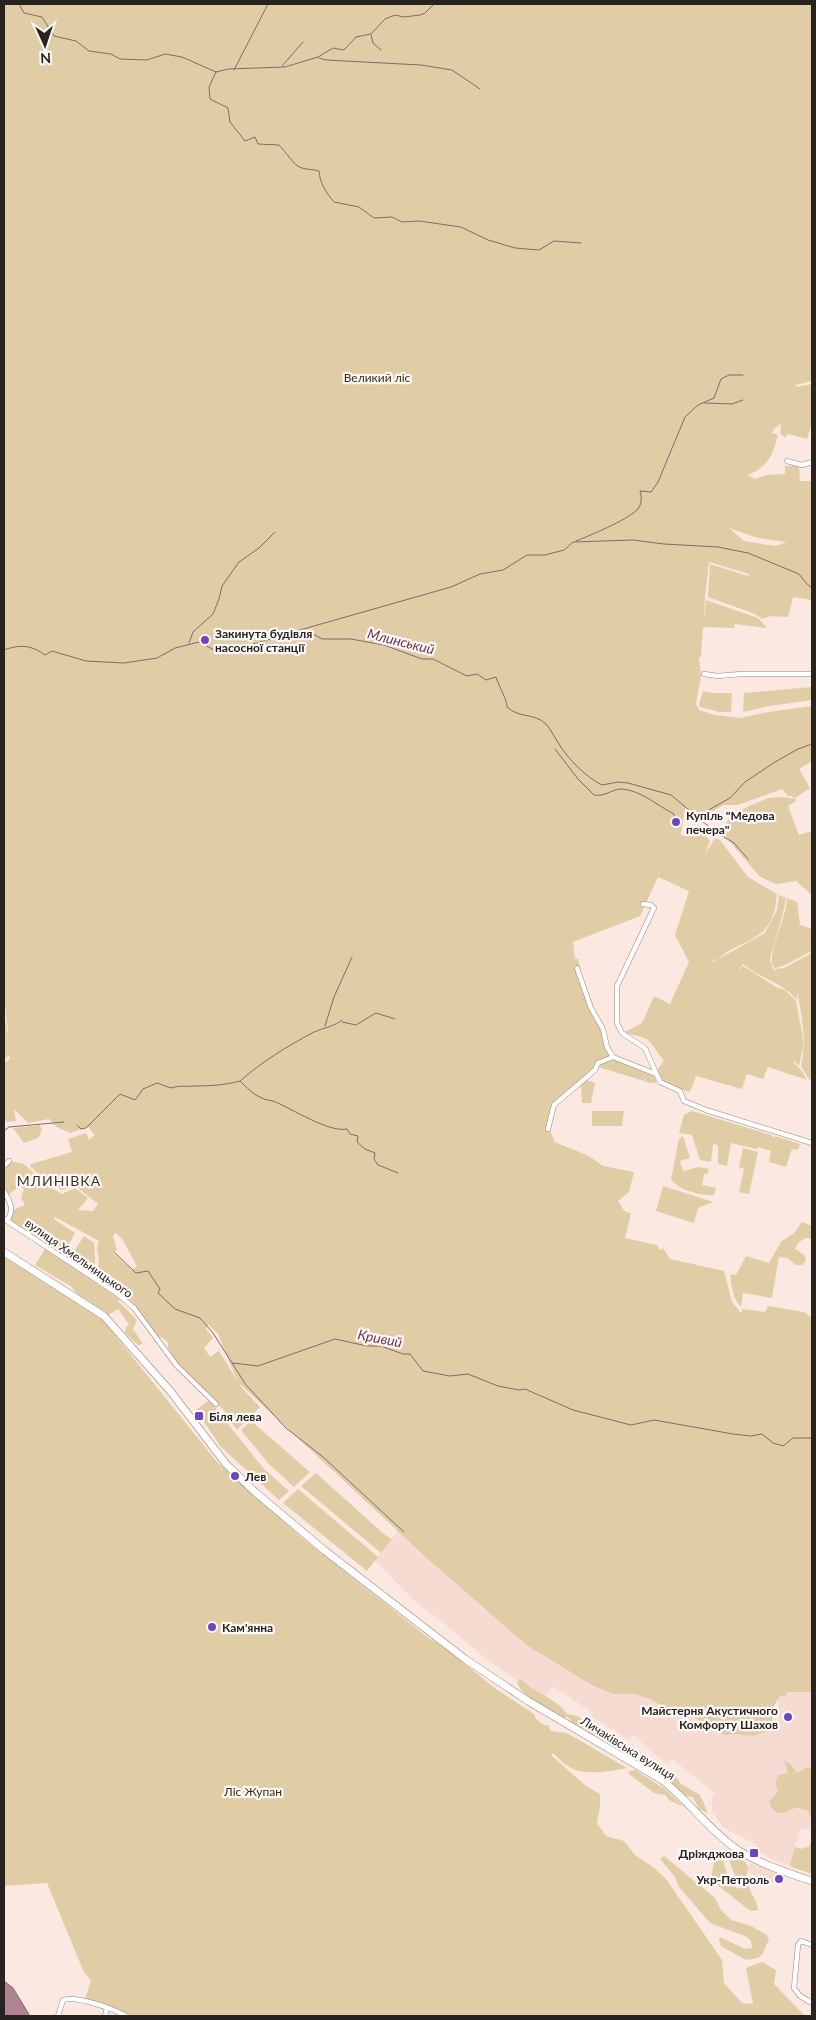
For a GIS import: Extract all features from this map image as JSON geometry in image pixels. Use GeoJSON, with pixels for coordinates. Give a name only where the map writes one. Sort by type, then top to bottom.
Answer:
{"type":"FeatureCollection","features":[{"type":"Feature","properties":{"kind":"main road","name":"Личаківська вулиця"},"geometry":{"type":"LineString","coordinates":[[4,1252],[104,1316],[194,1420],[218,1455],[242,1479],[324,1550],[439,1641],[528,1701],[662,1780],[734,1848],[747,1855],[812,1880]]}},
{"type":"Feature","properties":{"kind":"street"},"geometry":{"type":"LineString","coordinates":[[787,461],[802,465],[812,462]]}},
{"type":"Feature","properties":{"kind":"street"},"geometry":{"type":"LineString","coordinates":[[704,674],[718,676],[741,674],[812,674]]}},
{"type":"Feature","properties":{"kind":"street"},"geometry":{"type":"LineString","coordinates":[[643,904],[651,905],[654,908],[617,986],[618,1023],[622,1034],[645,1048],[662,1084],[680,1091],[683,1100],[686,1102],[812,1143]]}},
{"type":"Feature","properties":{"kind":"street"},"geometry":{"type":"LineString","coordinates":[[578,968],[591,1008],[603,1029],[606,1046],[613,1056],[656,1074]]}},
{"type":"Feature","properties":{"kind":"street"},"geometry":{"type":"LineString","coordinates":[[548,1129],[554,1105],[595,1070],[598,1063],[613,1056]]}},
{"type":"Feature","properties":{"kind":"street"},"geometry":{"type":"LineString","coordinates":[[4,1166],[9,1161]]}},
{"type":"Feature","properties":{"kind":"street","name":"вулиця Хмельницького"},"geometry":{"type":"LineString","coordinates":[[4,1191],[12,1208],[10,1216],[5,1220],[114,1292],[134,1308],[176,1364],[216,1404]]}},
{"type":"Feature","properties":{"kind":"street"},"geometry":{"type":"LineString","coordinates":[[812,1944],[801,1941],[798,1946],[793,1984],[797,1993],[812,2003]]}},
{"type":"Feature","properties":{"kind":"street"},"geometry":{"type":"LineString","coordinates":[[58,2016],[62,2002],[67,1999],[88,2002],[126,2016]]}},
{"type":"Feature","properties":{"kind":"street"},"geometry":{"type":"LineString","coordinates":[[105,2016],[107,2008]]}},
{"type":"Feature","properties":{"kind":"shaded area"},"geometry":{"type":"Polygon","coordinates":[[[399,1530],[502,1623],[544,1654],[636,1692],[737,1728],[779,1721],[778,1696],[788,1692],[812,1692],[812,1831],[800,1828],[790,1865],[773,1860],[756,1849],[757,1845],[724,1828],[712,1812],[712,1797],[715,1793],[672,1759],[667,1764],[633,1735],[629,1740],[591,1716],[593,1713],[553,1686],[546,1696],[524,1685],[486,1659],[440,1620],[414,1601],[375,1560],[399,1530]]]}},
{"type":"Feature","properties":{"kind":"shaded area"},"geometry":{"type":"Polygon","coordinates":[[[750,1863],[787,1876],[784,1885],[761,1879],[746,1871],[750,1863]]]}},
{"type":"Feature","properties":{"kind":"shaded area"},"geometry":{"type":"Polygon","coordinates":[[[4,1981],[13,1988],[30,2016],[4,2016],[4,1981]]]}},
{"type":"Feature","properties":{"kind":"green space","name":"Великий ліс"},"geometry":{"type":"Polygon","coordinates":[[[4,4],[812,4],[812,381],[796,385],[797,387],[812,384],[812,422],[807,439],[788,434],[785,437],[780,434],[781,424],[775,428],[772,433],[778,435],[772,455],[760,469],[747,475],[755,479],[766,475],[785,474],[785,466],[799,466],[800,481],[812,481],[812,600],[793,597],[788,617],[771,616],[762,619],[755,614],[708,597],[710,564],[748,576],[749,574],[709,562],[704,622],[706,600],[758,618],[767,628],[735,624],[734,628],[703,627],[701,656],[699,658],[701,676],[696,704],[699,710],[715,715],[740,718],[812,706],[812,761],[799,769],[810,788],[795,798],[796,801],[788,806],[799,835],[812,831],[812,895],[796,881],[776,884],[759,876],[721,831],[730,817],[749,806],[768,798],[795,799],[788,796],[782,789],[738,805],[723,805],[712,812],[708,822],[685,808],[681,834],[683,836],[698,831],[705,835],[710,841],[705,854],[715,838],[720,840],[748,877],[777,894],[773,916],[764,930],[714,961],[710,957],[713,962],[765,933],[777,910],[779,895],[786,898],[770,958],[772,968],[776,973],[774,969],[784,968],[812,953],[812,1084],[801,1066],[804,1047],[804,1038],[797,991],[797,1000],[785,989],[743,964],[738,972],[743,966],[776,987],[785,990],[796,1001],[803,1048],[799,1066],[793,1062],[802,1071],[807,1080],[768,1067],[763,1079],[747,1074],[742,1089],[696,1076],[690,1092],[665,1085],[657,1070],[664,1061],[651,1044],[640,1036],[623,1033],[642,1023],[654,996],[670,1004],[689,962],[675,935],[689,891],[658,877],[640,916],[573,942],[575,959],[578,959],[584,984],[609,1048],[609,1059],[613,1058],[655,1075],[656,1083],[598,1067],[598,1070],[586,1080],[595,1083],[591,1103],[582,1103],[581,1085],[555,1106],[549,1128],[555,1142],[589,1156],[603,1166],[634,1172],[629,1192],[618,1201],[624,1211],[631,1213],[625,1238],[657,1245],[660,1250],[663,1248],[670,1259],[724,1271],[732,1302],[742,1314],[742,1309],[765,1312],[768,1306],[804,1312],[812,1318],[812,1692],[788,1692],[785,1696],[780,1696],[774,1709],[771,1730],[752,1736],[724,1735],[688,1714],[685,1719],[652,1700],[635,1694],[613,1694],[592,1685],[528,1646],[431,1562],[239,1383],[260,1407],[237,1430],[222,1408],[173,1359],[168,1343],[163,1338],[157,1336],[132,1304],[96,1277],[99,1261],[97,1248],[99,1241],[55,1217],[54,1219],[75,1233],[68,1246],[73,1253],[84,1236],[94,1243],[95,1264],[91,1276],[9,1219],[13,1210],[25,1205],[21,1198],[24,1189],[20,1186],[8,1195],[5,1186],[4,1173],[11,1161],[24,1164],[48,1186],[62,1194],[75,1188],[88,1198],[78,1210],[93,1211],[98,1204],[72,1183],[69,1188],[61,1190],[49,1177],[47,1176],[44,1179],[30,1166],[31,1164],[72,1152],[68,1139],[86,1133],[89,1140],[95,1135],[88,1127],[70,1133],[57,1127],[49,1119],[28,1123],[14,1109],[16,1121],[8,1122],[4,1120],[4,1063],[10,1059],[9,1055],[4,1060],[4,1012],[8,1036],[8,1031],[4,999],[4,4]],[[729,528],[744,541],[775,546],[787,542],[758,538],[729,528]],[[116,1233],[113,1236],[117,1250],[114,1254],[132,1270],[137,1266],[122,1239],[116,1233]],[[208,1324],[206,1329],[213,1338],[204,1348],[210,1357],[219,1351],[238,1382],[218,1334],[208,1324]]]}},
{"type":"Feature","properties":{"kind":"green space"},"geometry":{"type":"Polygon","coordinates":[[[812,687],[812,700],[743,712],[744,693],[812,687]]]}},
{"type":"Feature","properties":{"kind":"green space"},"geometry":{"type":"Polygon","coordinates":[[[703,691],[732,693],[731,712],[719,712],[700,707],[699,704],[703,691]]]}},
{"type":"Feature","properties":{"kind":"green space"},"geometry":{"type":"Polygon","coordinates":[[[787,898],[797,902],[800,925],[812,929],[812,951],[783,966],[775,968],[772,965],[773,949],[784,915],[787,898]]]}},
{"type":"Feature","properties":{"kind":"green space"},"geometry":{"type":"Polygon","coordinates":[[[592,1111],[624,1111],[622,1126],[592,1126],[592,1111]]]}},
{"type":"Feature","properties":{"kind":"green space"},"geometry":{"type":"Polygon","coordinates":[[[692,1111],[771,1135],[774,1138],[775,1136],[800,1144],[798,1150],[792,1149],[786,1167],[769,1162],[771,1151],[731,1143],[727,1166],[718,1164],[718,1145],[713,1144],[711,1162],[700,1160],[692,1135],[679,1133],[684,1115],[692,1111]]]}},
{"type":"Feature","properties":{"kind":"green space"},"geometry":{"type":"Polygon","coordinates":[[[40,1125],[42,1130],[38,1138],[24,1143],[13,1128],[40,1125]]]}},
{"type":"Feature","properties":{"kind":"green space"},"geometry":{"type":"Polygon","coordinates":[[[683,1136],[690,1158],[680,1161],[683,1171],[699,1167],[709,1169],[707,1174],[704,1174],[702,1185],[716,1188],[714,1195],[690,1192],[674,1183],[671,1179],[679,1139],[683,1136]]]}},
{"type":"Feature","properties":{"kind":"green space"},"geometry":{"type":"Polygon","coordinates":[[[743,1148],[758,1152],[749,1194],[739,1192],[744,1169],[739,1167],[743,1148]]]}},
{"type":"Feature","properties":{"kind":"green space"},"geometry":{"type":"Polygon","coordinates":[[[663,1186],[713,1202],[698,1208],[694,1223],[656,1211],[663,1186]]]}},
{"type":"Feature","properties":{"kind":"green space"},"geometry":{"type":"Polygon","coordinates":[[[802,1222],[812,1226],[812,1239],[805,1238],[798,1243],[795,1249],[804,1255],[806,1259],[803,1265],[796,1265],[787,1258],[779,1257],[772,1298],[743,1293],[741,1307],[734,1296],[730,1274],[736,1275],[746,1256],[769,1263],[781,1242],[794,1233],[802,1222]]]}},
{"type":"Feature","properties":{"kind":"green space"},"geometry":{"type":"Polygon","coordinates":[[[45,1249],[120,1299],[118,1301],[137,1320],[133,1329],[143,1344],[138,1345],[125,1333],[126,1327],[129,1324],[118,1309],[108,1315],[76,1293],[72,1287],[35,1265],[45,1249]]]}},
{"type":"Feature","properties":{"kind":"green space","name":"Ліс Жупан"},"geometry":{"type":"Polygon","coordinates":[[[4,1257],[102,1319],[217,1462],[300,1536],[426,1636],[448,1650],[496,1689],[534,1714],[536,1719],[544,1725],[548,1725],[551,1731],[567,1733],[627,1768],[603,1772],[579,1771],[568,1766],[553,1753],[551,1755],[586,1786],[600,1794],[597,1823],[606,1836],[624,1841],[635,1855],[653,1867],[666,1879],[722,1960],[724,1983],[742,2003],[753,2004],[746,1968],[762,1962],[776,1970],[774,1984],[805,2016],[132,2016],[109,2006],[85,1999],[91,1981],[83,1970],[47,1883],[4,1886],[4,1257]]]}},
{"type":"Feature","properties":{"kind":"green space"},"geometry":{"type":"Polygon","coordinates":[[[209,1400],[263,1468],[289,1491],[279,1500],[221,1447],[196,1410],[209,1400]]]}},
{"type":"Feature","properties":{"kind":"green space"},"geometry":{"type":"Polygon","coordinates":[[[251,1421],[310,1472],[294,1487],[268,1463],[241,1430],[251,1421]]]}},
{"type":"Feature","properties":{"kind":"green space"},"geometry":{"type":"Polygon","coordinates":[[[316,1473],[385,1535],[392,1539],[381,1553],[301,1486],[316,1473]]]}},
{"type":"Feature","properties":{"kind":"green space"},"geometry":{"type":"Polygon","coordinates":[[[298,1489],[378,1557],[367,1571],[283,1503],[298,1489]]]}},
{"type":"Feature","properties":{"kind":"green space"},"geometry":{"type":"Polygon","coordinates":[[[520,1679],[557,1704],[567,1714],[578,1716],[594,1729],[617,1739],[617,1742],[602,1736],[593,1737],[588,1731],[571,1721],[568,1717],[563,1718],[536,1703],[524,1694],[520,1688],[517,1682],[520,1679]]]}},
{"type":"Feature","properties":{"kind":"green space"},"geometry":{"type":"Polygon","coordinates":[[[628,1751],[639,1751],[651,1762],[676,1777],[681,1784],[700,1795],[708,1813],[699,1809],[693,1797],[685,1796],[628,1751]]]}},
{"type":"Feature","properties":{"kind":"green space"},"geometry":{"type":"Polygon","coordinates":[[[784,1760],[797,1773],[807,1767],[812,1769],[812,1812],[810,1817],[808,1811],[797,1807],[784,1813],[778,1813],[774,1811],[769,1802],[778,1791],[775,1784],[778,1775],[788,1773],[784,1760]]]}},
{"type":"Feature","properties":{"kind":"green space"},"geometry":{"type":"Polygon","coordinates":[[[635,1770],[665,1789],[684,1807],[669,1800],[665,1795],[654,1793],[629,1774],[629,1771],[635,1770]]]}},
{"type":"Feature","properties":{"kind":"green space"},"geometry":{"type":"Polygon","coordinates":[[[812,1839],[812,1874],[790,1865],[795,1847],[803,1849],[809,1847],[812,1839]]]}},
{"type":"Feature","properties":{"kind":"green space"},"geometry":{"type":"Polygon","coordinates":[[[727,1851],[738,1854],[748,1866],[748,1883],[758,1910],[748,1909],[711,1880],[715,1855],[721,1856],[728,1875],[737,1889],[741,1887],[732,1869],[727,1851]]]}},
{"type":"Feature","properties":{"kind":"green space"},"geometry":{"type":"Polygon","coordinates":[[[664,1856],[715,1898],[721,1910],[731,1920],[751,1926],[767,1935],[769,1939],[763,1953],[758,1958],[746,1960],[721,1946],[720,1937],[745,1949],[752,1948],[751,1941],[747,1937],[710,1923],[679,1887],[675,1877],[660,1859],[664,1856]]]}},
{"type":"Feature","properties":{"kind":"waterway"},"geometry":{"type":"LineString","coordinates":[[19,4],[24,13],[42,17],[54,36],[76,41],[89,51],[111,54],[120,59],[147,60],[165,54],[182,57],[216,72],[228,69],[285,67],[318,57],[333,48],[344,50],[356,37],[371,34],[385,19],[395,15],[404,17],[420,15],[425,13],[434,4]]}},
{"type":"Feature","properties":{"kind":"waterway"},"geometry":{"type":"LineString","coordinates":[[234,70],[268,4]]}},
{"type":"Feature","properties":{"kind":"waterway"},"geometry":{"type":"LineString","coordinates":[[371,35],[373,43],[381,50]]}},
{"type":"Feature","properties":{"kind":"waterway"},"geometry":{"type":"LineString","coordinates":[[282,66],[303,42]]}},
{"type":"Feature","properties":{"kind":"waterway"},"geometry":{"type":"LineString","coordinates":[[319,58],[326,60],[421,65],[452,70],[480,89]]}},
{"type":"Feature","properties":{"kind":"waterway"},"geometry":{"type":"LineString","coordinates":[[216,72],[209,87],[210,99],[228,108],[230,122],[245,141],[255,137],[258,144],[279,145],[299,167],[319,171],[324,188],[334,202],[359,207],[374,218],[392,217],[402,222],[419,221],[461,227],[488,240],[515,248],[539,250],[554,241],[581,243]]}},
{"type":"Feature","properties":{"kind":"waterway"},"geometry":{"type":"LineString","coordinates":[[576,541],[616,523],[637,510],[641,501],[640,491],[651,492],[658,482],[685,417],[698,405],[714,398],[721,379],[729,375],[743,375]]}},
{"type":"Feature","properties":{"kind":"waterway"},"geometry":{"type":"LineString","coordinates":[[705,403],[732,404],[743,400]]}},
{"type":"Feature","properties":{"kind":"waterway"},"geometry":{"type":"LineString","coordinates":[[189,643],[193,632],[213,614],[222,586],[239,562],[259,548],[275,532]]}},
{"type":"Feature","properties":{"kind":"waterway"},"geometry":{"type":"LineString","coordinates":[[293,632],[451,587],[480,574],[503,570],[527,555],[545,555],[564,550],[573,542],[633,540],[718,547],[748,553],[799,574],[812,588]]}},
{"type":"Feature","properties":{"kind":"waterway","name":"Млинський"},"geometry":{"type":"LineString","coordinates":[[4,650],[25,646],[45,655],[52,651],[86,661],[124,663],[157,658],[175,648],[199,642],[216,651],[240,648],[290,633],[315,635],[322,639],[351,639],[384,645],[422,659],[433,659],[467,676],[477,674],[486,680],[496,677],[507,707],[516,713],[537,718],[546,724],[567,755],[590,778],[602,785],[618,782],[628,783],[671,795],[713,830]]}},
{"type":"Feature","properties":{"kind":"waterway"},"geometry":{"type":"LineString","coordinates":[[698,816],[730,798],[745,782],[775,762],[798,749],[812,744]]}},
{"type":"Feature","properties":{"kind":"waterway","name":"Млинський"},"geometry":{"type":"LineString","coordinates":[[555,749],[578,779],[594,795],[601,795],[620,789],[634,792],[674,814],[675,826]]}},
{"type":"Feature","properties":{"kind":"waterway","name":"Млинський"},"geometry":{"type":"LineString","coordinates":[[674,822],[677,820],[676,822]]}},
{"type":"Feature","properties":{"kind":"waterway","name":"Млинський"},"geometry":{"type":"LineString","coordinates":[[719,834],[734,843],[748,859]]}},
{"type":"Feature","properties":{"kind":"waterway"},"geometry":{"type":"LineString","coordinates":[[325,1026],[334,997],[352,957]]}},
{"type":"Feature","properties":{"kind":"waterway"},"geometry":{"type":"LineString","coordinates":[[342,1022],[356,1025],[376,1013],[395,1019]]}},
{"type":"Feature","properties":{"kind":"waterway"},"geometry":{"type":"LineString","coordinates":[[240,1081],[284,1049],[314,1032],[342,1020]]}},
{"type":"Feature","properties":{"kind":"waterway"},"geometry":{"type":"LineString","coordinates":[[77,1125],[81,1129],[86,1128],[120,1094],[135,1100],[143,1089],[157,1083],[171,1088],[218,1085],[240,1081],[263,1099],[273,1101],[320,1124],[347,1129],[350,1134],[358,1136],[357,1142],[365,1149],[375,1153],[374,1159],[378,1165],[398,1173]]}},
{"type":"Feature","properties":{"kind":"waterway"},"geometry":{"type":"LineString","coordinates":[[4,1131],[9,1127],[64,1122]]}},
{"type":"Feature","properties":{"kind":"waterway"},"geometry":{"type":"LineString","coordinates":[[115,1253],[136,1273],[148,1271],[160,1289],[158,1293],[175,1309],[200,1318],[213,1333],[246,1385],[286,1428],[323,1457],[404,1532]]}},
{"type":"Feature","properties":{"kind":"waterway","name":"Кривий"},"geometry":{"type":"LineString","coordinates":[[232,1363],[258,1366],[335,1339],[367,1346],[381,1346],[403,1354],[410,1354],[423,1371],[450,1376],[468,1374],[498,1386],[519,1390],[525,1389],[573,1410],[631,1425],[654,1420],[733,1434],[751,1436],[762,1434],[773,1443],[783,1446],[793,1438],[812,1438]]}},
{"type":"Feature","properties":{"kind":"place","name":"Закинута будівля насосної станції"},"geometry":{"type":"Point","coordinates":[205,640]}},
{"type":"Feature","properties":{"kind":"place","name":"Купіль \"Медова печера\""},"geometry":{"type":"Point","coordinates":[676,822]}},
{"type":"Feature","properties":{"kind":"place","name":"Бiля лева"},"geometry":{"type":"Point","coordinates":[199,1416]}},
{"type":"Feature","properties":{"kind":"place","name":"Лев"},"geometry":{"type":"Point","coordinates":[235,1476]}},
{"type":"Feature","properties":{"kind":"place","name":"Кам'янна"},"geometry":{"type":"Point","coordinates":[212,1627]}},
{"type":"Feature","properties":{"kind":"place","name":"Майстерня Акустичного Комфорту Шахов"},"geometry":{"type":"Point","coordinates":[788,1717]}},
{"type":"Feature","properties":{"kind":"place","name":"Дріжджова"},"geometry":{"type":"Point","coordinates":[754,1853]}},
{"type":"Feature","properties":{"kind":"place","name":"Укр-Петроль"},"geometry":{"type":"Point","coordinates":[779,1879]}},
{"type":"Feature","properties":{"kind":"district","name":"МЛИНІВКА"},"geometry":{"type":"Point","coordinates":[59,1180]}}]}
